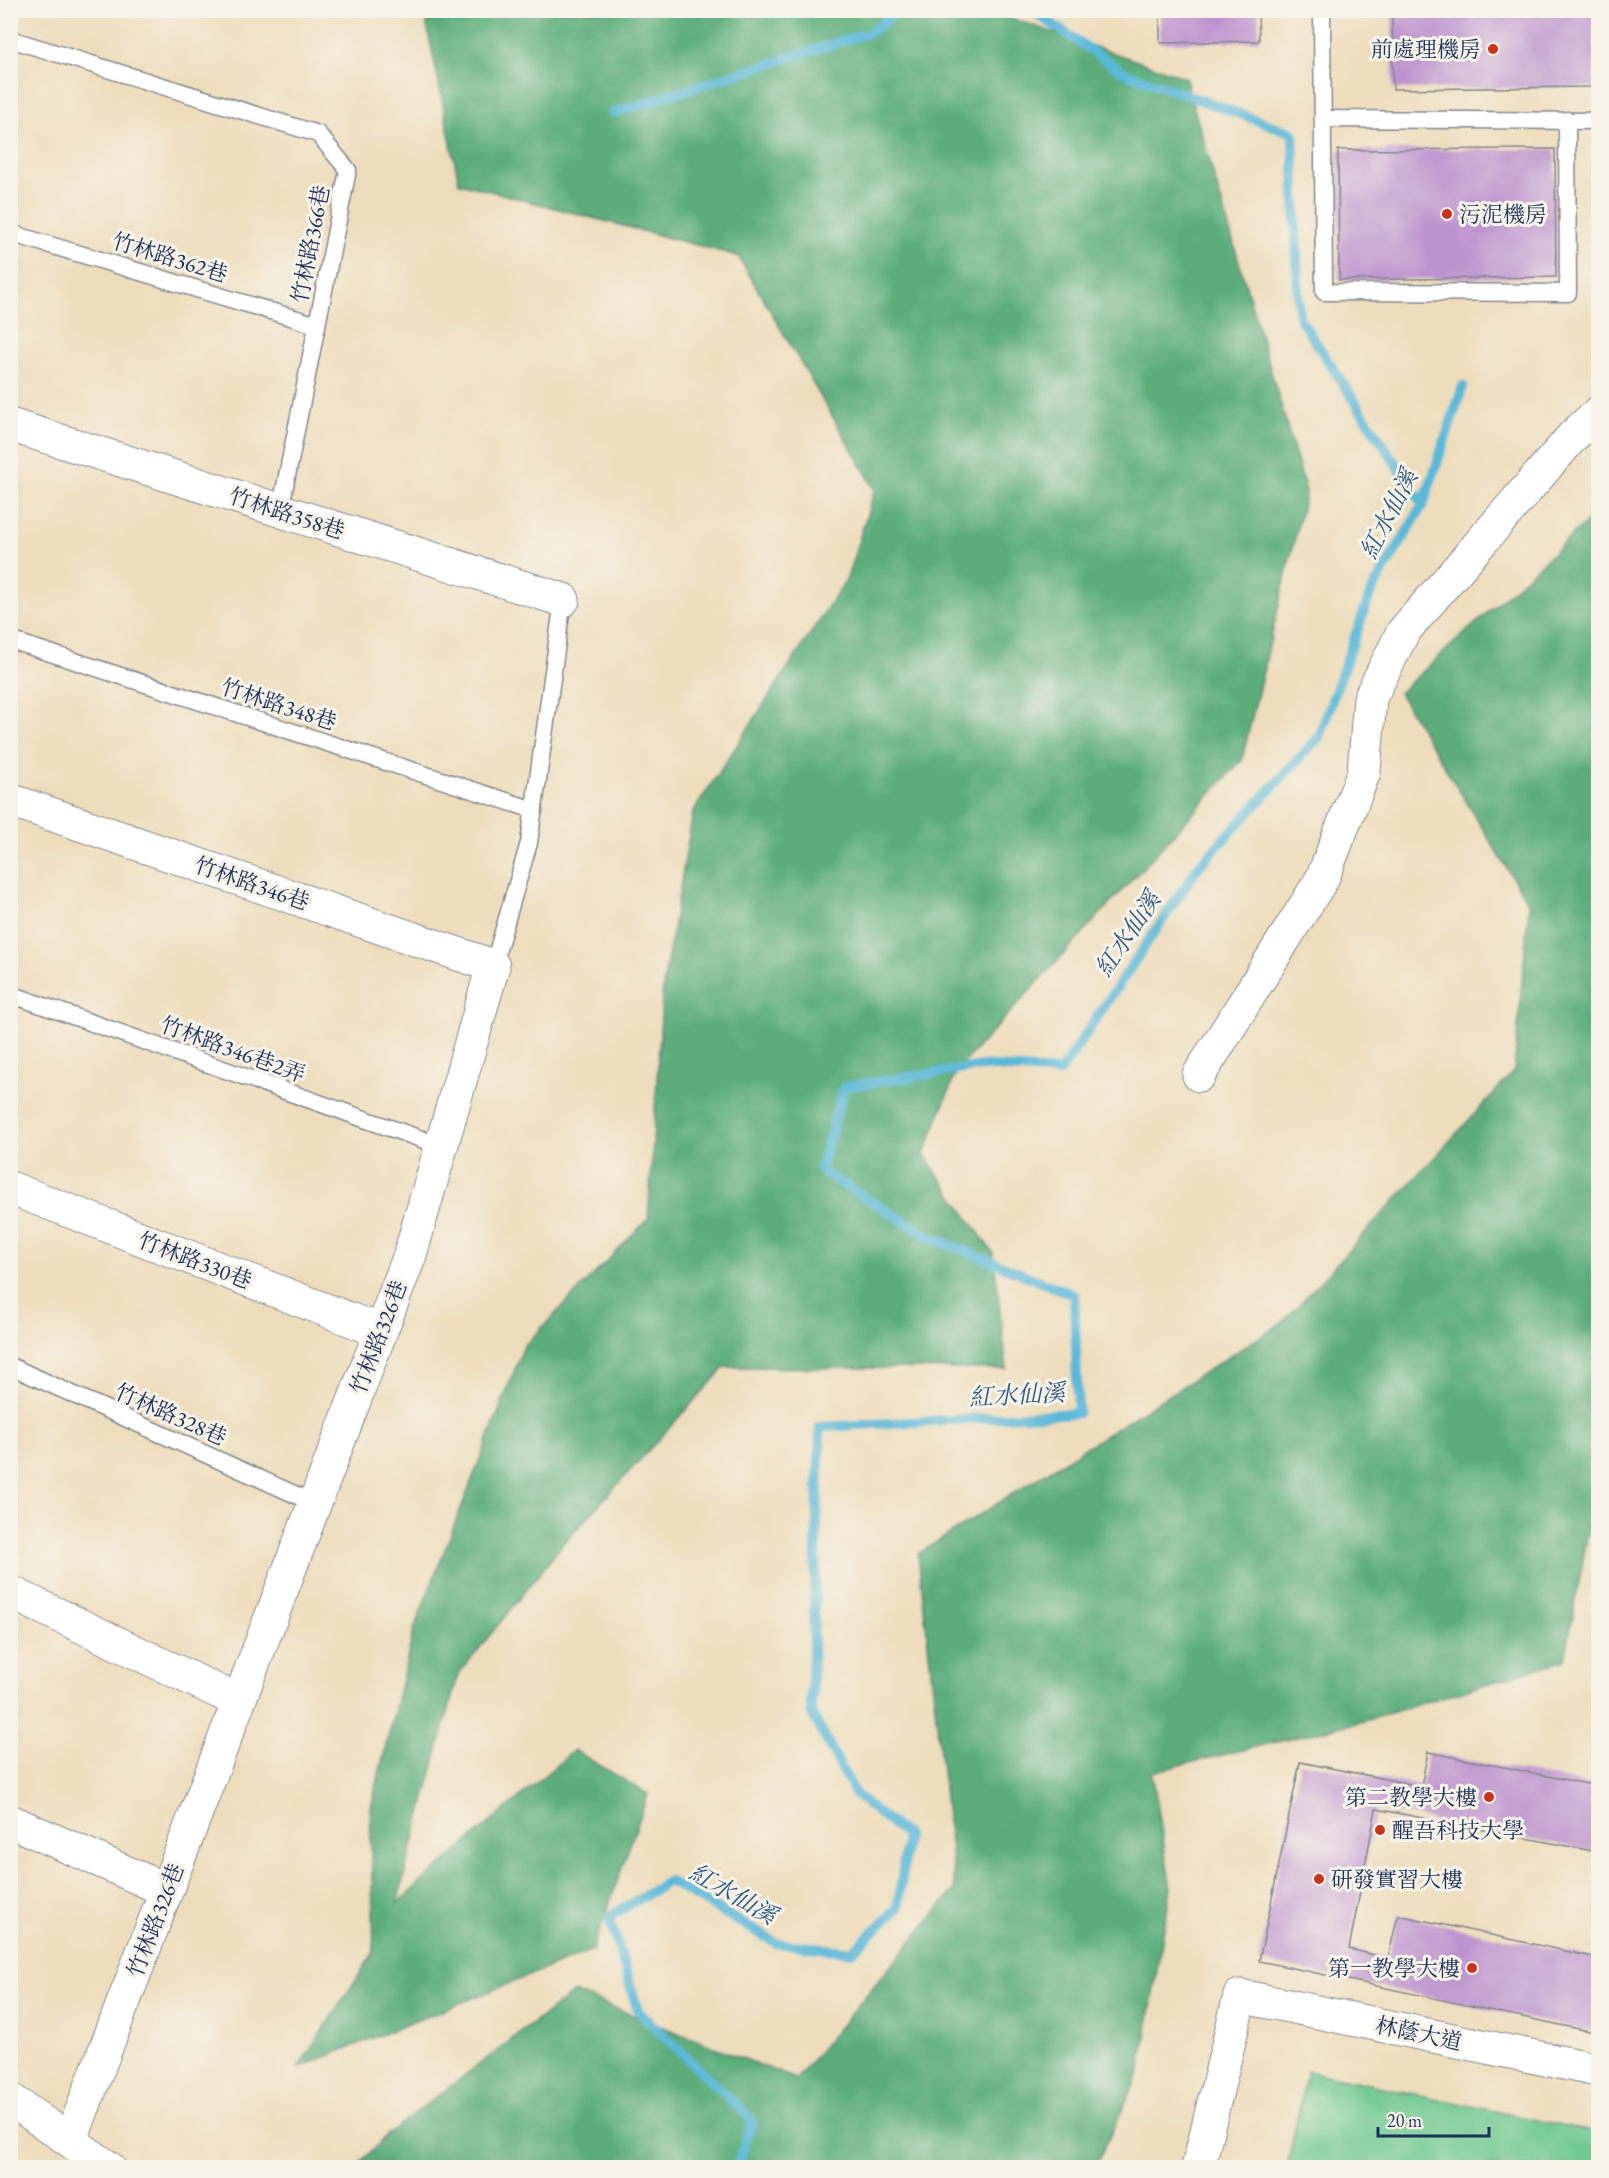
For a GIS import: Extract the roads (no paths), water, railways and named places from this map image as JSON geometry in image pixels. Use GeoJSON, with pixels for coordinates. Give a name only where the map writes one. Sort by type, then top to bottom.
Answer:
{"type":"FeatureCollection","features":[{"type":"Feature","properties":{"kind":"street"},"geometry":{"type":"LineString","coordinates":[[1199,1075],[1322,879],[1364,772],[1370,698],[1403,632],[1573,436],[1599,413]]}},
{"type":"Feature","properties":{"kind":"street","name":"竹林路358巷"},"geometry":{"type":"LineString","coordinates":[[10,425],[563,600]]}},
{"type":"Feature","properties":{"kind":"street","name":"竹林路346巷"},"geometry":{"type":"LineString","coordinates":[[10,800],[493,966]]}},
{"type":"Feature","properties":{"kind":"street","name":"竹林路326巷"},"geometry":{"type":"LineString","coordinates":[[71,2139],[410,1255],[493,966]]}},
{"type":"Feature","properties":{"kind":"street","name":"竹林路330巷"},"geometry":{"type":"LineString","coordinates":[[10,1188],[380,1331]]}},
{"type":"Feature","properties":{"kind":"street"},"geometry":{"type":"LineString","coordinates":[[10,1592],[238,1701]]}},
{"type":"Feature","properties":{"kind":"street"},"geometry":{"type":"LineString","coordinates":[[10,1821],[166,1890]]}},
{"type":"Feature","properties":{"kind":"street","name":"林蔭大道"},"geometry":{"type":"LineString","coordinates":[[1198,2168],[1240,1996],[1599,2070]]}},
{"type":"Feature","properties":{"kind":"street"},"geometry":{"type":"LineString","coordinates":[[10,2099],[71,2139],[109,2168]]}},
{"type":"Feature","properties":{"kind":"lane"},"geometry":{"type":"LineString","coordinates":[[1322,10],[1324,292],[1568,293],[1567,120]]}},
{"type":"Feature","properties":{"kind":"lane","name":"竹林路366巷"},"geometry":{"type":"LineString","coordinates":[[10,39],[318,134],[348,170],[280,511]]}},
{"type":"Feature","properties":{"kind":"lane"},"geometry":{"type":"LineString","coordinates":[[1323,119],[1599,121]]}},
{"type":"Feature","properties":{"kind":"lane","name":"竹林路362巷"},"geometry":{"type":"LineString","coordinates":[[10,232],[317,326]]}},
{"type":"Feature","properties":{"kind":"lane"},"geometry":{"type":"LineString","coordinates":[[493,966],[529,843],[563,600]]}},
{"type":"Feature","properties":{"kind":"lane","name":"竹林路348巷"},"geometry":{"type":"LineString","coordinates":[[10,640],[534,810]]}},
{"type":"Feature","properties":{"kind":"lane","name":"竹林路346巷2弄"},"geometry":{"type":"LineString","coordinates":[[10,993],[441,1146]]}},
{"type":"Feature","properties":{"kind":"lane","name":"竹林路328巷"},"geometry":{"type":"LineString","coordinates":[[10,1366],[314,1503]]}},
{"type":"Feature","properties":{"kind":"waterway"},"geometry":{"type":"LineString","coordinates":[[613,113],[871,32],[899,10]]}},
{"type":"Feature","properties":{"kind":"waterway"},"geometry":{"type":"LineString","coordinates":[[1031,10],[1125,73],[1293,133],[1299,317],[1423,505]]}},
{"type":"Feature","properties":{"kind":"waterway","name":"紅水仙溪"},"geometry":{"type":"LineString","coordinates":[[737,2168],[752,2120],[638,2011],[609,1917],[669,1881],[776,1943],[852,1952],[898,1908],[907,1836],[856,1795],[811,1712],[820,1427],[1078,1413],[1074,1295],[928,1236],[820,1170],[844,1087],[982,1066],[1060,1072],[1199,866],[1319,737],[1371,592],[1423,505],[1463,386]]}},
{"type":"Feature","properties":{"kind":"place","name":"前處理機房"},"geometry":{"type":"Point","coordinates":[1493,49]}},
{"type":"Feature","properties":{"kind":"place","name":"污泥機房"},"geometry":{"type":"Point","coordinates":[1447,214]}},
{"type":"Feature","properties":{"kind":"place","name":"第二教學大樓"},"geometry":{"type":"Point","coordinates":[1489,1797]}},
{"type":"Feature","properties":{"kind":"place","name":"醒吾科技大學"},"geometry":{"type":"Point","coordinates":[1380,1830]}},
{"type":"Feature","properties":{"kind":"place","name":"研發實習大樓"},"geometry":{"type":"Point","coordinates":[1319,1879]}},
{"type":"Feature","properties":{"kind":"place","name":"第一教學大樓"},"geometry":{"type":"Point","coordinates":[1472,1968]}}]}
